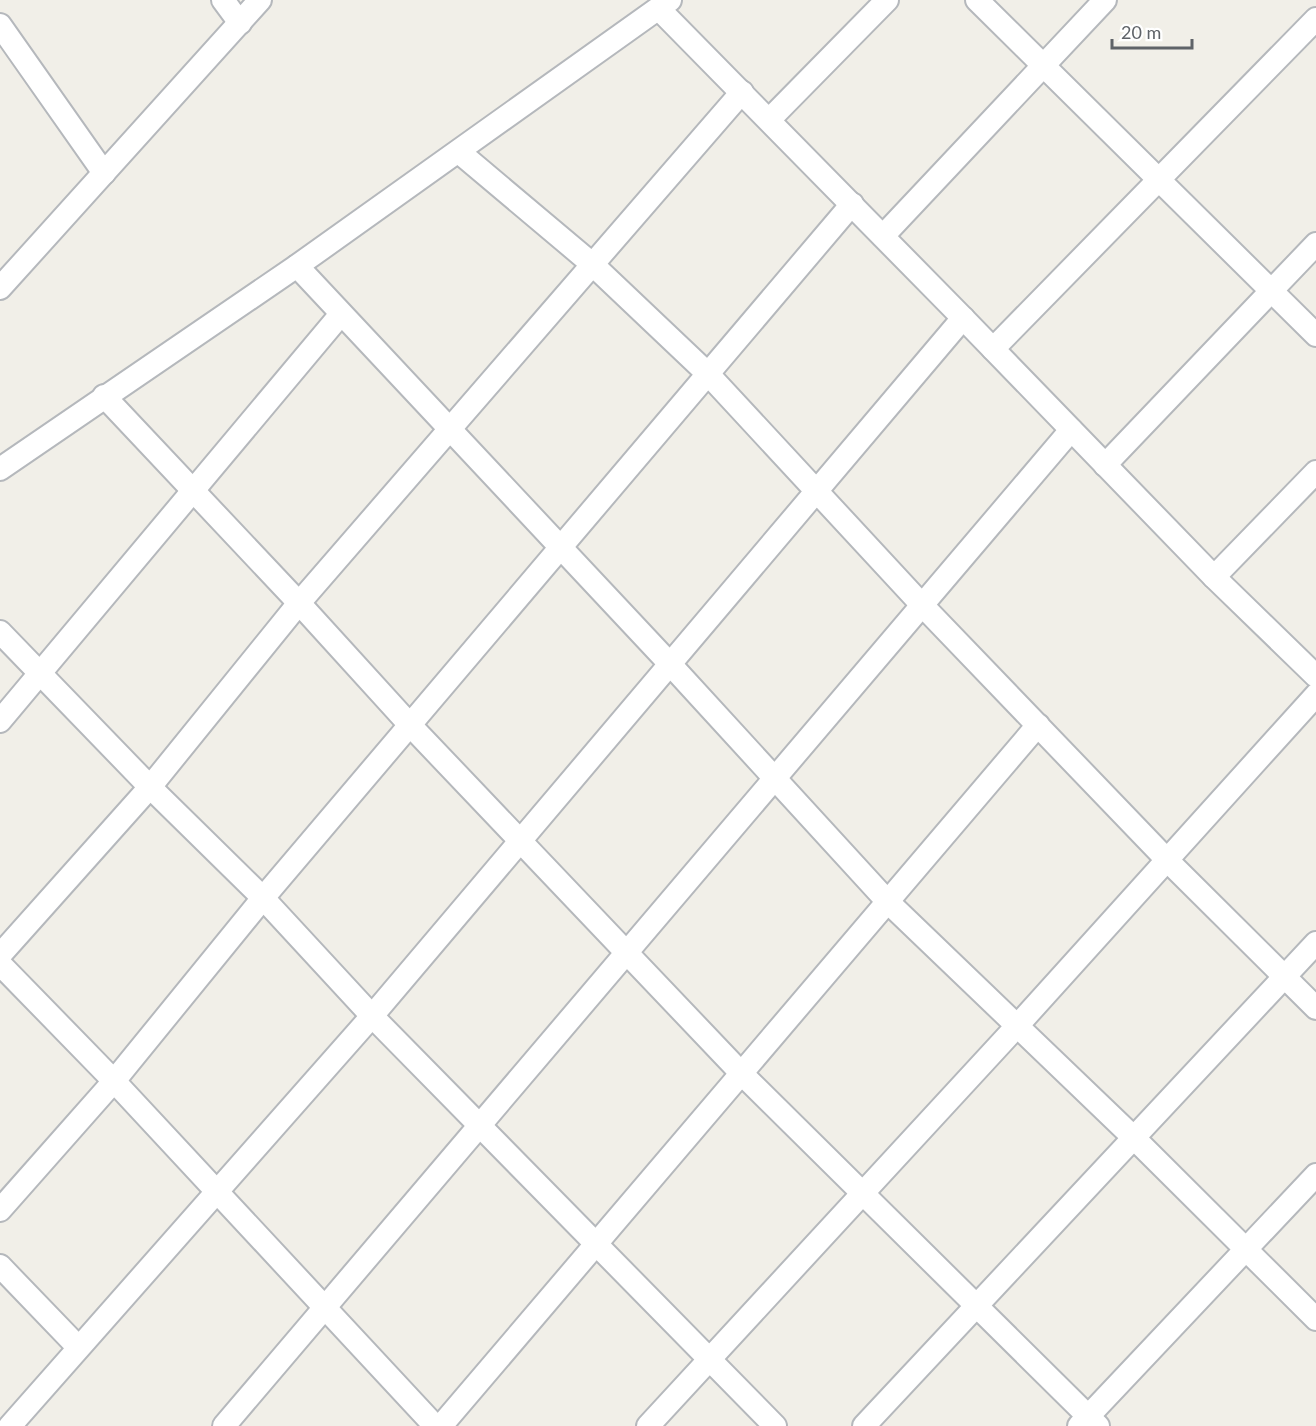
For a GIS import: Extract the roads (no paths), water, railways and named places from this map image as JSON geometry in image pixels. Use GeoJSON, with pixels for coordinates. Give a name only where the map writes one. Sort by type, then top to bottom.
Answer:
{"type":"FeatureCollection","features":[{"type":"Feature","properties":{"kind":"street"},"geometry":{"type":"LineString","coordinates":[[223,0],[240,22]]}},
{"type":"Feature","properties":{"kind":"street"},"geometry":{"type":"LineString","coordinates":[[0,288],[260,0]]}},
{"type":"Feature","properties":{"kind":"street"},"geometry":{"type":"LineString","coordinates":[[769,120],[887,0]]}},
{"type":"Feature","properties":{"kind":"street"},"geometry":{"type":"LineString","coordinates":[[977,0],[1316,335]]}},
{"type":"Feature","properties":{"kind":"street"},"geometry":{"type":"LineString","coordinates":[[882,236],[1106,0]]}},
{"type":"Feature","properties":{"kind":"street"},"geometry":{"type":"LineString","coordinates":[[0,469],[297,266],[665,4],[769,120],[1214,577],[1316,676]]}},
{"type":"Feature","properties":{"kind":"street"},"geometry":{"type":"LineString","coordinates":[[993,349],[1316,19]]}},
{"type":"Feature","properties":{"kind":"street"},"geometry":{"type":"LineString","coordinates":[[0,25],[104,172]]}},
{"type":"Feature","properties":{"kind":"street"},"geometry":{"type":"LineString","coordinates":[[0,954],[150,787],[299,603],[742,92]]}},
{"type":"Feature","properties":{"kind":"street"},"geometry":{"type":"LineString","coordinates":[[459,152],[592,264],[708,374],[922,605],[1167,860],[1316,1008]]}},
{"type":"Feature","properties":{"kind":"street"},"geometry":{"type":"LineString","coordinates":[[0,1210],[114,1081],[263,898],[852,204]]}},
{"type":"Feature","properties":{"kind":"street"},"geometry":{"type":"LineString","coordinates":[[1105,465],[1316,244]]}},
{"type":"Feature","properties":{"kind":"street"},"geometry":{"type":"LineString","coordinates":[[297,266],[670,664],[888,903],[1134,1138],[1316,1319]]}},
{"type":"Feature","properties":{"kind":"street"},"geometry":{"type":"LineString","coordinates":[[0,721],[341,314]]}},
{"type":"Feature","properties":{"kind":"street"},"geometry":{"type":"LineString","coordinates":[[10,1426],[372,1016],[963,318]]}},
{"type":"Feature","properties":{"kind":"street"},"geometry":{"type":"LineString","coordinates":[[104,396],[299,603],[410,725],[742,1074],[977,1305],[1089,1423],[1316,1175]]}},
{"type":"Feature","properties":{"kind":"street"},"geometry":{"type":"LineString","coordinates":[[224,1426],[1071,430]]}},
{"type":"Feature","properties":{"kind":"street"},"geometry":{"type":"LineString","coordinates":[[1214,577],[1316,472]]}},
{"type":"Feature","properties":{"kind":"street"},"geometry":{"type":"LineString","coordinates":[[0,632],[150,787],[263,898],[372,1016],[775,1426]]}},
{"type":"Feature","properties":{"kind":"street"},"geometry":{"type":"LineString","coordinates":[[648,1426],[1017,1026],[1316,695]]}},
{"type":"Feature","properties":{"kind":"street"},"geometry":{"type":"LineString","coordinates":[[441,1426],[1038,724]]}},
{"type":"Feature","properties":{"kind":"street"},"geometry":{"type":"LineString","coordinates":[[864,1426],[1316,943]]}},
{"type":"Feature","properties":{"kind":"street"},"geometry":{"type":"LineString","coordinates":[[0,964],[114,1081],[435,1426]]}},
{"type":"Feature","properties":{"kind":"street"},"geometry":{"type":"LineString","coordinates":[[0,1266],[78,1347]]}}]}
